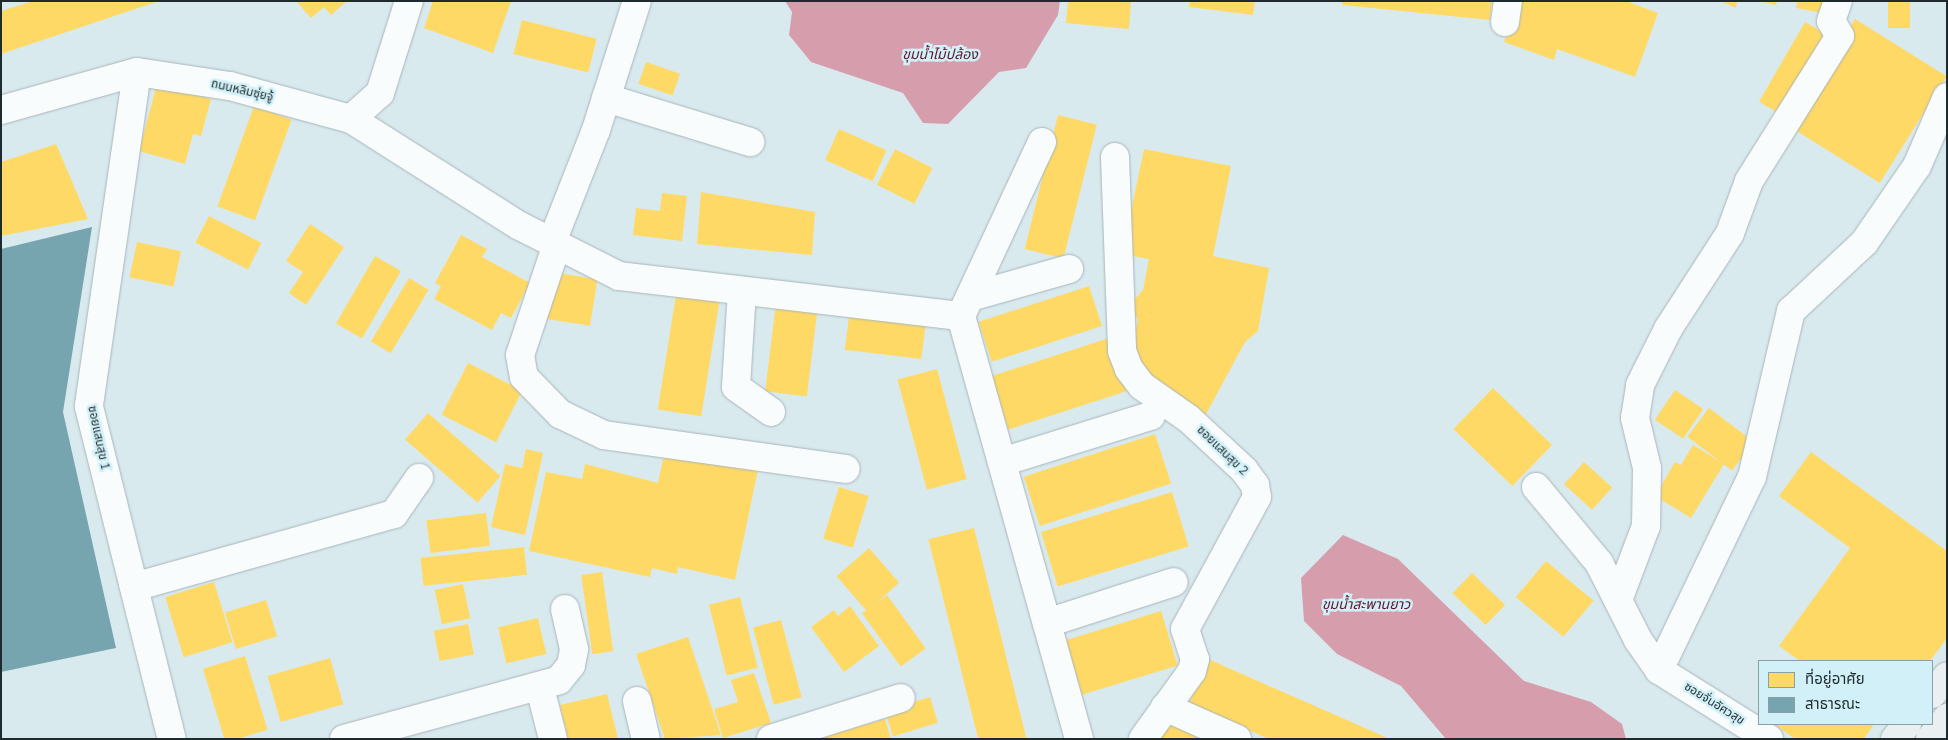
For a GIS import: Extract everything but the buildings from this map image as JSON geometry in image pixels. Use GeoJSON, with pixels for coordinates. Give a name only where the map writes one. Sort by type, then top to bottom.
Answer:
{"type":"FeatureCollection","features":[{"type":"Feature","properties":{"kind":"main road"},"geometry":{"type":"LineString","coordinates":[[1933,692],[1947,676]]}},
{"type":"Feature","properties":{"kind":"main road"},"geometry":{"type":"LineString","coordinates":[[1930,739],[1947,718]]}},
{"type":"Feature","properties":{"kind":"main road"},"geometry":{"type":"LineString","coordinates":[[1895,739],[1906,725]]}},
{"type":"Feature","properties":{"kind":"street"},"geometry":{"type":"LineString","coordinates":[[352,119],[380,92],[409,1]]}},
{"type":"Feature","properties":{"kind":"street"},"geometry":{"type":"LineString","coordinates":[[637,1],[606,98],[554,243],[520,355],[524,377],[560,414],[604,435],[846,469]]}},
{"type":"Feature","properties":{"kind":"street"},"geometry":{"type":"LineString","coordinates":[[1618,600],[1646,526],[1647,468],[1635,418],[1640,384],[1668,329],[1730,233],[1748,181],[1840,36],[1834,11]]}},
{"type":"Feature","properties":{"kind":"street","name":"ถนนหลิมซุ่ยจู้"},"geometry":{"type":"LineString","coordinates":[[1,110],[137,72],[230,86],[352,119],[554,243],[619,276],[742,291],[966,306]]}},
{"type":"Feature","properties":{"kind":"street","name":"ซอยแสนสุข 1"},"geometry":{"type":"LineString","coordinates":[[137,72],[89,406],[172,739]]}},
{"type":"Feature","properties":{"kind":"street"},"geometry":{"type":"LineString","coordinates":[[1660,670],[1752,477],[1791,311],[1864,243],[1917,166],[1947,97]]}},
{"type":"Feature","properties":{"kind":"street"},"geometry":{"type":"LineString","coordinates":[[606,98],[750,142]]}},
{"type":"Feature","properties":{"kind":"street"},"geometry":{"type":"LineString","coordinates":[[1042,142],[966,306],[1002,462],[1079,739]]}},
{"type":"Feature","properties":{"kind":"street","name":"ซอยแสนสุข 2"},"geometry":{"type":"LineString","coordinates":[[1115,156],[1122,351],[1129,368],[1142,386],[1189,419],[1244,470],[1256,485],[1257,497],[1185,629],[1195,659],[1192,671],[1143,739]]}},
{"type":"Feature","properties":{"kind":"street"},"geometry":{"type":"LineString","coordinates":[[966,306],[1069,269]]}},
{"type":"Feature","properties":{"kind":"street"},"geometry":{"type":"LineString","coordinates":[[742,291],[736,387],[770,412]]}},
{"type":"Feature","properties":{"kind":"street"},"geometry":{"type":"LineString","coordinates":[[1002,462],[1151,416]]}},
{"type":"Feature","properties":{"kind":"street"},"geometry":{"type":"LineString","coordinates":[[134,587],[394,514],[419,478]]}},
{"type":"Feature","properties":{"kind":"street"},"geometry":{"type":"LineString","coordinates":[[1536,487],[1582,538],[1660,670]]}},
{"type":"Feature","properties":{"kind":"street"},"geometry":{"type":"LineString","coordinates":[[1047,623],[1174,582]]}},
{"type":"Feature","properties":{"kind":"street"},"geometry":{"type":"LineString","coordinates":[[344,739],[540,688],[560,680],[571,665],[574,649],[565,609]]}},
{"type":"Feature","properties":{"kind":"street","name":"ซอยจั่นอัศวสุข"},"geometry":{"type":"LineString","coordinates":[[1660,670],[1770,739]]}},
{"type":"Feature","properties":{"kind":"street"},"geometry":{"type":"LineString","coordinates":[[540,688],[553,739]]}},
{"type":"Feature","properties":{"kind":"street"},"geometry":{"type":"LineString","coordinates":[[1933,694],[1947,706]]}},
{"type":"Feature","properties":{"kind":"street"},"geometry":{"type":"LineString","coordinates":[[771,739],[902,698]]}},
{"type":"Feature","properties":{"kind":"street"},"geometry":{"type":"LineString","coordinates":[[637,701],[646,739]]}},
{"type":"Feature","properties":{"kind":"street"},"geometry":{"type":"LineString","coordinates":[[1165,708],[1238,739]]}},
{"type":"Feature","properties":{"kind":"water","name":"ขุมน้ำไม้ปล้อง"},"geometry":{"type":"Polygon","coordinates":[[[785,1],[1060,1],[1058,15],[1026,68],[999,72],[948,124],[923,123],[903,93],[811,62],[789,35],[792,12],[785,1]]]}},
{"type":"Feature","properties":{"kind":"water","name":"ขุมน้ำสะพานยาว"},"geometry":{"type":"Polygon","coordinates":[[[1343,535],[1398,559],[1524,681],[1591,702],[1622,724],[1626,739],[1446,739],[1401,686],[1337,654],[1304,621],[1301,578],[1343,535]]]}}]}
